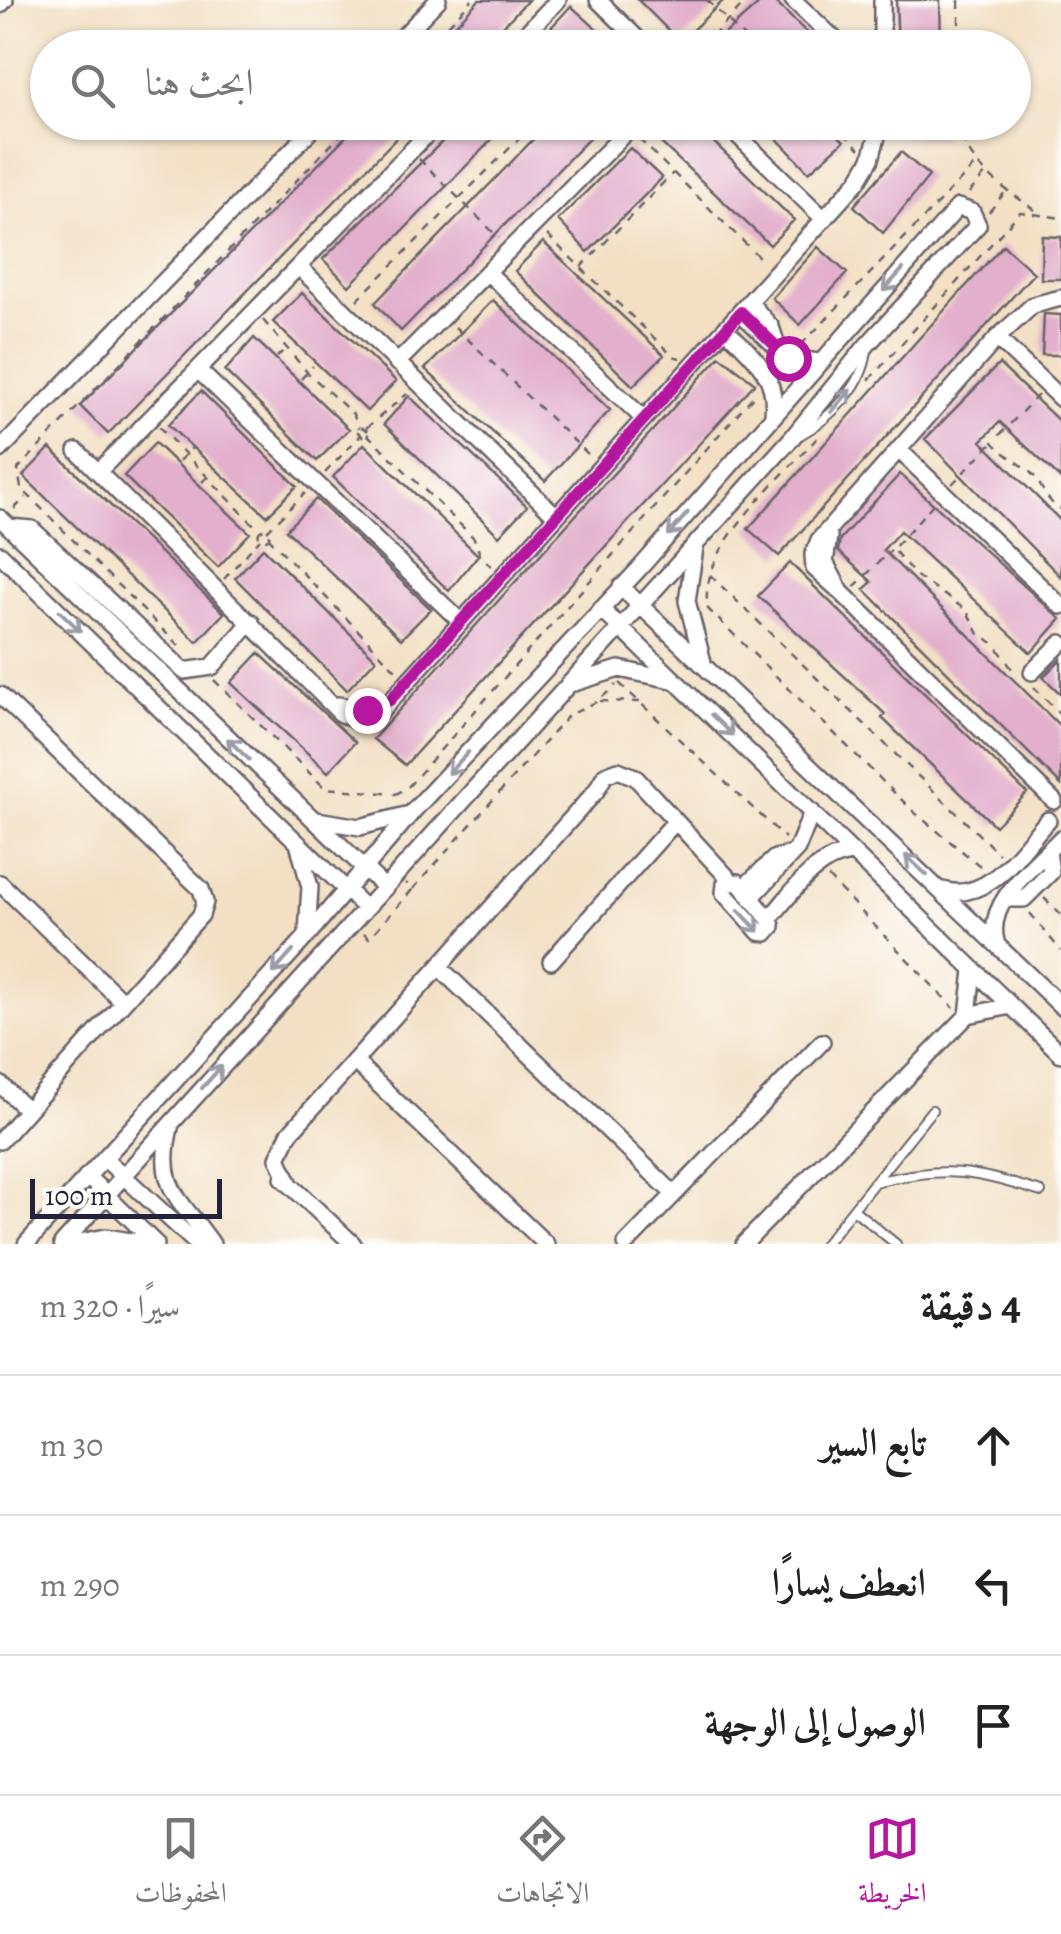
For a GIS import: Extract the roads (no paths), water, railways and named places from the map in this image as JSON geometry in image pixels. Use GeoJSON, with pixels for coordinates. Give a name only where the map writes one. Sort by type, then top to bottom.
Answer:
{"type":"FeatureCollection","features":[{"type":"Feature","properties":{"kind":"street"},"geometry":{"type":"LineString","coordinates":[[409,30],[438,0]]}},
{"type":"Feature","properties":{"kind":"street"},"geometry":{"type":"LineString","coordinates":[[529,30],[558,0]]}},
{"type":"Feature","properties":{"kind":"street"},"geometry":{"type":"LineString","coordinates":[[598,0],[629,30]]}},
{"type":"Feature","properties":{"kind":"street"},"geometry":{"type":"LineString","coordinates":[[794,0],[825,30]]}},
{"type":"Feature","properties":{"kind":"street"},"geometry":{"type":"LineString","coordinates":[[882,0],[882,30]]}},
{"type":"Feature","properties":{"kind":"street"},"geometry":{"type":"LineString","coordinates":[[0,450],[301,140]]}},
{"type":"Feature","properties":{"kind":"street"},"geometry":{"type":"LineString","coordinates":[[99,471],[422,140]]}},
{"type":"Feature","properties":{"kind":"street"},"geometry":{"type":"LineString","coordinates":[[397,362],[618,140]]}},
{"type":"Feature","properties":{"kind":"street"},"geometry":{"type":"LineString","coordinates":[[743,140],[824,219]]}},
{"type":"Feature","properties":{"kind":"street"},"geometry":{"type":"LineString","coordinates":[[78,450],[334,703],[358,710],[390,700],[824,219],[871,160],[876,140]]}},
{"type":"Feature","properties":{"kind":"street"},"geometry":{"type":"LineString","coordinates":[[26,1244],[306,937],[415,810],[621,588],[958,207],[972,212],[978,225],[867,345],[791,439],[62,1244]]}},
{"type":"Feature","properties":{"kind":"street"},"geometry":{"type":"LineString","coordinates":[[299,267],[556,516]]}},
{"type":"Feature","properties":{"kind":"street"},"geometry":{"type":"LineString","coordinates":[[487,272],[644,419]]}},
{"type":"Feature","properties":{"kind":"street"},"geometry":{"type":"LineString","coordinates":[[943,890],[972,892],[994,878],[1048,820],[1058,799],[843,594],[824,562],[830,532],[997,338],[1034,305],[1061,298]]}},
{"type":"Feature","properties":{"kind":"street"},"geometry":{"type":"LineString","coordinates":[[745,308],[783,354],[819,362]]}},
{"type":"Feature","properties":{"kind":"street"},"geometry":{"type":"LineString","coordinates":[[726,328],[770,376],[775,394],[772,414]]}},
{"type":"Feature","properties":{"kind":"street"},"geometry":{"type":"LineString","coordinates":[[997,338],[1061,399]]}},
{"type":"Feature","properties":{"kind":"street"},"geometry":{"type":"LineString","coordinates":[[770,376],[783,354]]}},
{"type":"Feature","properties":{"kind":"street"},"geometry":{"type":"LineString","coordinates":[[198,370],[461,622]]}},
{"type":"Feature","properties":{"kind":"street"},"geometry":{"type":"LineString","coordinates":[[899,450],[1061,606]]}},
{"type":"Feature","properties":{"kind":"street"},"geometry":{"type":"LineString","coordinates":[[4,522],[32,530],[177,668],[204,670],[219,661],[251,622]]}},
{"type":"Feature","properties":{"kind":"street"},"geometry":{"type":"LineString","coordinates":[[4,522],[385,888]]}},
{"type":"Feature","properties":{"kind":"street"},"geometry":{"type":"LineString","coordinates":[[697,543],[687,601],[704,666]]}},
{"type":"Feature","properties":{"kind":"street"},"geometry":{"type":"LineString","coordinates":[[0,554],[365,908]]}},
{"type":"Feature","properties":{"kind":"street"},"geometry":{"type":"LineString","coordinates":[[621,588],[1061,1006]]}},
{"type":"Feature","properties":{"kind":"street"},"geometry":{"type":"LineString","coordinates":[[601,610],[1061,1054]]}},
{"type":"Feature","properties":{"kind":"street"},"geometry":{"type":"LineString","coordinates":[[1032,672],[1061,643]]}},
{"type":"Feature","properties":{"kind":"street"},"geometry":{"type":"LineString","coordinates":[[566,688],[596,673],[619,669],[679,683]]}},
{"type":"Feature","properties":{"kind":"street"},"geometry":{"type":"LineString","coordinates":[[0,695],[204,896],[201,915],[0,1141]]}},
{"type":"Feature","properties":{"kind":"street"},"geometry":{"type":"LineString","coordinates":[[353,1244],[289,1182],[278,1158],[289,1134],[596,791],[616,780],[642,789],[742,889],[769,920],[772,929],[760,932],[724,894],[725,884],[742,889],[792,856],[804,839],[812,812]]}},
{"type":"Feature","properties":{"kind":"street"},"geometry":{"type":"LineString","coordinates":[[308,817],[360,827],[389,822],[415,810]]}},
{"type":"Feature","properties":{"kind":"street"},"geometry":{"type":"LineString","coordinates":[[996,941],[996,914],[1012,900],[1061,836],[1048,820]]}},
{"type":"Feature","properties":{"kind":"street"},"geometry":{"type":"LineString","coordinates":[[550,961],[674,823]]}},
{"type":"Feature","properties":{"kind":"street"},"geometry":{"type":"LineString","coordinates":[[297,839],[310,887],[306,937]]}},
{"type":"Feature","properties":{"kind":"street"},"geometry":{"type":"LineString","coordinates":[[1012,900],[1035,890],[1053,868],[1048,852]]}},
{"type":"Feature","properties":{"kind":"street"},"geometry":{"type":"LineString","coordinates":[[769,920],[823,861],[851,853]]}},
{"type":"Feature","properties":{"kind":"street"},"geometry":{"type":"LineString","coordinates":[[0,883],[123,1002]]}},
{"type":"Feature","properties":{"kind":"street"},"geometry":{"type":"LineString","coordinates":[[439,966],[674,1194]]}},
{"type":"Feature","properties":{"kind":"street"},"geometry":{"type":"LineString","coordinates":[[968,1015],[973,970]]}},
{"type":"Feature","properties":{"kind":"street"},"geometry":{"type":"LineString","coordinates":[[752,1242],[968,1015],[1011,1006]]}},
{"type":"Feature","properties":{"kind":"street"},"geometry":{"type":"LineString","coordinates":[[626,1244],[822,1042]]}},
{"type":"Feature","properties":{"kind":"street"},"geometry":{"type":"LineString","coordinates":[[354,1061],[546,1244]]}},
{"type":"Feature","properties":{"kind":"street"},"geometry":{"type":"LineString","coordinates":[[0,1084],[27,1110]]}},
{"type":"Feature","properties":{"kind":"street"},"geometry":{"type":"LineString","coordinates":[[172,1122],[164,1158],[170,1188],[212,1244]]}},
{"type":"Feature","properties":{"kind":"street"},"geometry":{"type":"LineString","coordinates":[[104,1158],[197,1244]]}},
{"type":"Feature","properties":{"kind":"street"},"geometry":{"type":"LineString","coordinates":[[87,1176],[152,1244]]}},
{"type":"Feature","properties":{"kind":"street"},"geometry":{"type":"LineString","coordinates":[[70,1244],[106,1237],[152,1244]]}},
{"type":"Feature","properties":{"kind":"lane"},"geometry":{"type":"LineString","coordinates":[[825,1244],[932,1110]]}},
{"type":"Feature","properties":{"kind":"lane"},"geometry":{"type":"LineString","coordinates":[[874,1183],[948,1170],[982,1174],[1040,1192]]}},
{"type":"Feature","properties":{"kind":"lane"},"geometry":{"type":"LineString","coordinates":[[854,1208],[896,1244]]}}]}
